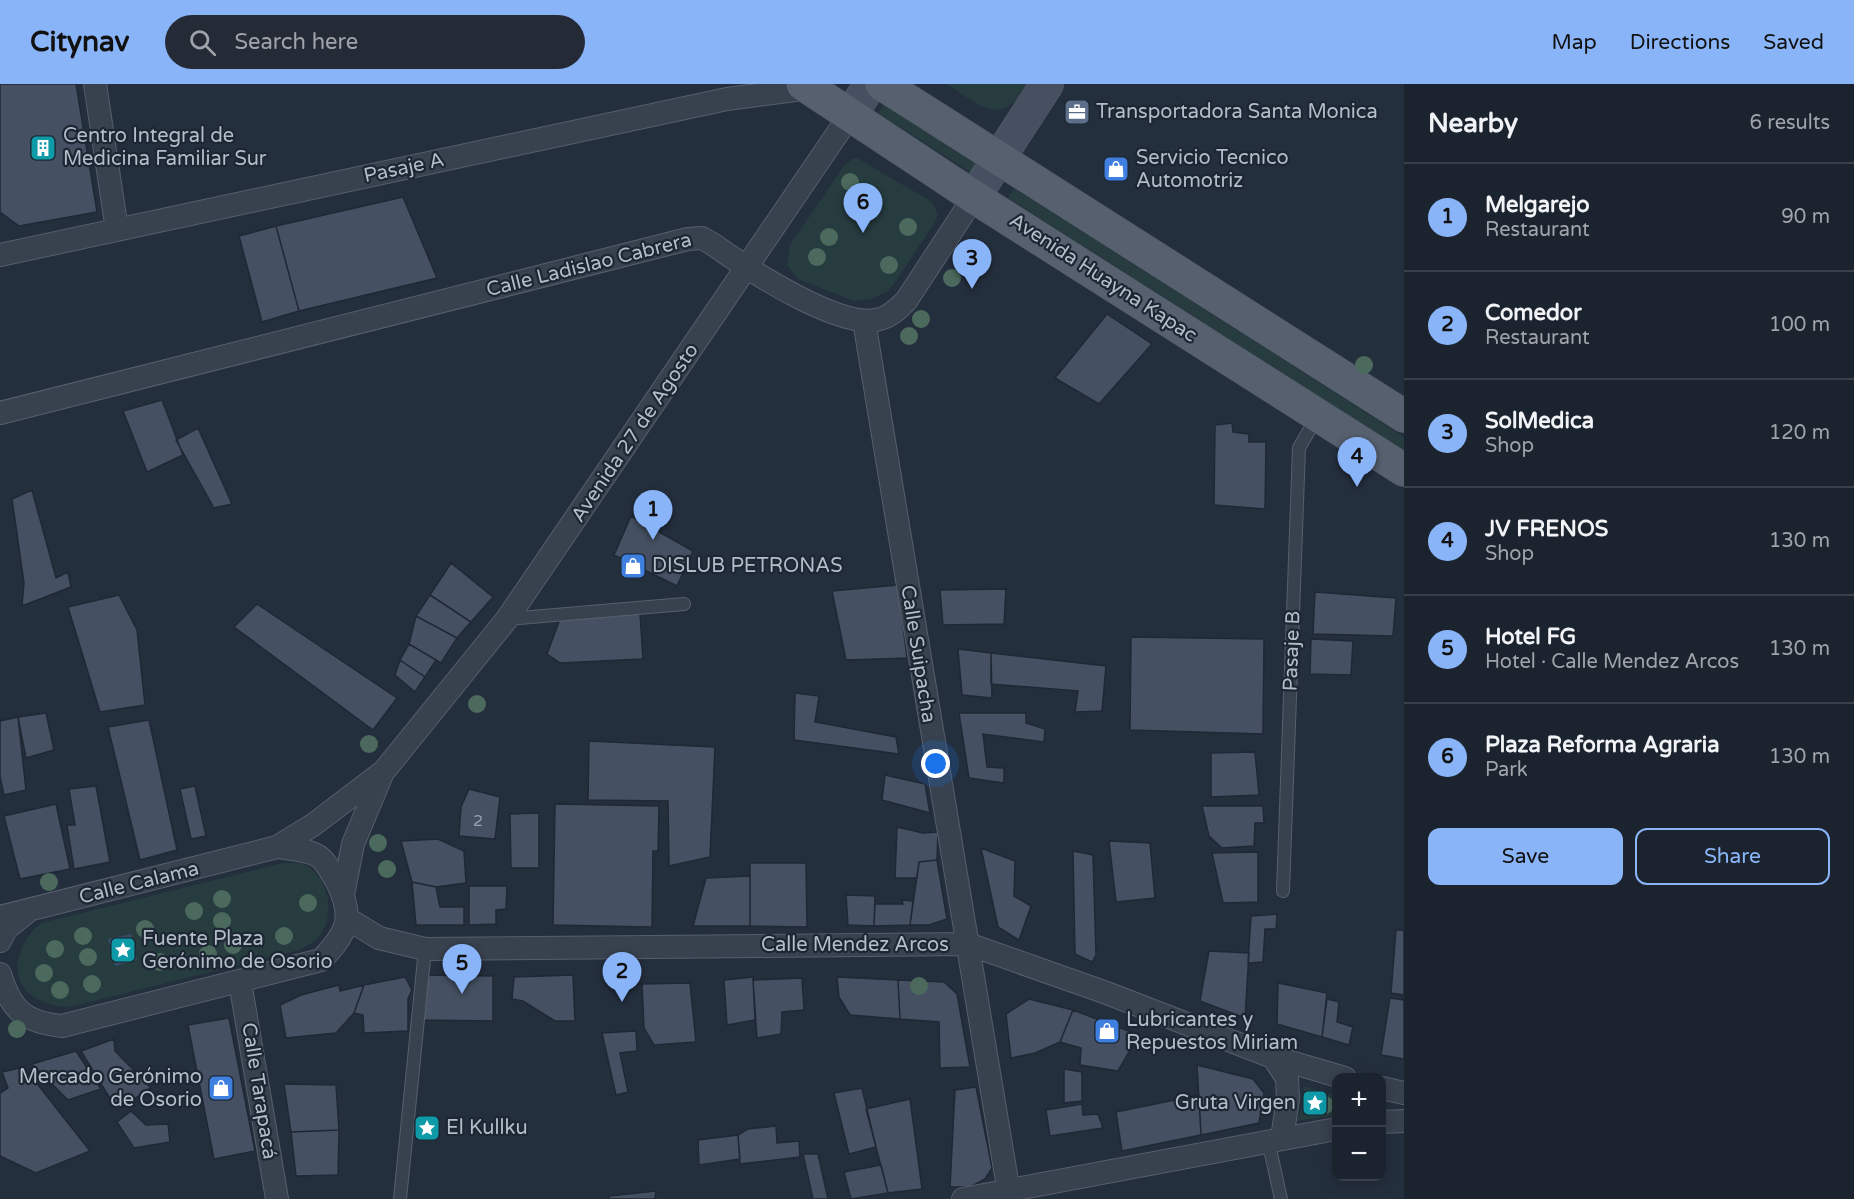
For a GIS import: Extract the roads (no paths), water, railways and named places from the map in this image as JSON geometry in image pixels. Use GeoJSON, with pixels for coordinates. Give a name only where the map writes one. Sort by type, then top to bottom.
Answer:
{"type":"FeatureCollection","features":[{"type":"Feature","properties":{"kind":"main road"},"geometry":{"type":"LineString","coordinates":[[882,84],[998,160],[1404,416]]}},
{"type":"Feature","properties":{"kind":"main road","name":"Avenida Huayna Kapac"},"geometry":{"type":"LineString","coordinates":[[807,86],[974,197],[1404,470]]}},
{"type":"Feature","properties":{"kind":"street"},"geometry":{"type":"LineString","coordinates":[[95,84],[117,230]]}},
{"type":"Feature","properties":{"kind":"street","name":"Avenida 27 de Agosto"},"geometry":{"type":"LineString","coordinates":[[277,847],[313,825],[384,771],[507,619],[871,84]]}},
{"type":"Feature","properties":{"kind":"street"},"geometry":{"type":"LineString","coordinates":[[864,321],[880,320],[894,313],[906,301],[1047,84]]}},
{"type":"Feature","properties":{"kind":"street","name":"Pasaje A"},"geometry":{"type":"LineString","coordinates":[[0,255],[727,99],[807,86]]}},
{"type":"Feature","properties":{"kind":"street","name":"Calle Ladislao Cabrera"},"geometry":{"type":"LineString","coordinates":[[0,413],[688,238],[702,238],[786,292],[864,321]]}},
{"type":"Feature","properties":{"kind":"street","name":"Calle Suipacha"},"geometry":{"type":"LineString","coordinates":[[864,321],[1009,1195]]}},
{"type":"Feature","properties":{"kind":"street","name":"Avenida 27 de Agosto"},"geometry":{"type":"LineString","coordinates":[[343,895],[353,844],[384,771]]}},
{"type":"Feature","properties":{"kind":"street"},"geometry":{"type":"LineString","coordinates":[[0,975],[13,1005],[37,1023],[62,1026],[321,960],[340,940],[348,919],[343,895],[320,856],[303,850],[277,847]]}},
{"type":"Feature","properties":{"kind":"street","name":"Calle Calama"},"geometry":{"type":"LineString","coordinates":[[0,917],[277,847]]}},
{"type":"Feature","properties":{"kind":"street"},"geometry":{"type":"LineString","coordinates":[[0,941],[6,928],[29,910]]}},
{"type":"Feature","properties":{"kind":"street","name":"Calle Mendez Arcos"},"geometry":{"type":"LineString","coordinates":[[348,919],[379,938],[424,949],[968,944],[1104,992],[1273,1057],[1332,1073]]}},
{"type":"Feature","properties":{"kind":"street","name":"Calle Tarapacá"},"geometry":{"type":"LineString","coordinates":[[240,982],[277,1199]]}},
{"type":"Feature","properties":{"kind":"street"},"geometry":{"type":"LineString","coordinates":[[1273,1057],[1287,1078],[1288,1099],[1275,1139]]}},
{"type":"Feature","properties":{"kind":"street"},"geometry":{"type":"LineString","coordinates":[[1386,1089],[1404,1093]]}},
{"type":"Feature","properties":{"kind":"street"},"geometry":{"type":"LineString","coordinates":[[1386,1122],[1404,1121]]}},
{"type":"Feature","properties":{"kind":"street"},"geometry":{"type":"LineString","coordinates":[[963,1199],[1009,1195],[1275,1139],[1332,1130]]}},
{"type":"Feature","properties":{"kind":"lane","name":"Pasaje B"},"geometry":{"type":"LineString","coordinates":[[1283,891],[1299,448],[1318,416]]}},
{"type":"Feature","properties":{"kind":"lane"},"geometry":{"type":"LineString","coordinates":[[507,619],[684,604]]}},
{"type":"Feature","properties":{"kind":"lane"},"geometry":{"type":"LineString","coordinates":[[400,1199],[424,949]]}},
{"type":"Feature","properties":{"kind":"lane"},"geometry":{"type":"LineString","coordinates":[[1275,1139],[1281,1199]]}},
{"type":"Feature","properties":{"kind":"water","name":"Fuente Plaza Gerónimo de Osorio"},"geometry":{"type":"Polygon","coordinates":[[[131,934],[137,960],[115,966],[108,939],[131,934]]]}},
{"type":"Feature","properties":{"kind":"place","name":"Transportadora Santa Monica"},"geometry":{"type":"Point","coordinates":[1077,112]}},
{"type":"Feature","properties":{"kind":"place","name":"Centro Integral de Medicina Familiar Sur"},"geometry":{"type":"Point","coordinates":[43,148]}},
{"type":"Feature","properties":{"kind":"place","name":"Servicio Tecnico Automotriz"},"geometry":{"type":"Point","coordinates":[1116,169]}},
{"type":"Feature","properties":{"kind":"place","name":"Plaza Reforma Agraria"},"geometry":{"type":"Point","coordinates":[863,233]}},
{"type":"Feature","properties":{"kind":"place","name":"SolMedica"},"geometry":{"type":"Point","coordinates":[972,289]}},
{"type":"Feature","properties":{"kind":"place","name":"JV FRENOS"},"geometry":{"type":"Point","coordinates":[1357,487]}},
{"type":"Feature","properties":{"kind":"place","name":"Melgarejo"},"geometry":{"type":"Point","coordinates":[653,540]}},
{"type":"Feature","properties":{"kind":"place","name":"DISLUB PETRONAS"},"geometry":{"type":"Point","coordinates":[633,566]}},
{"type":"Feature","properties":{"kind":"place","name":"Fuente Plaza Gerónimo de Osorio"},"geometry":{"type":"Point","coordinates":[123,950]}},
{"type":"Feature","properties":{"kind":"place","name":"Hotel FG"},"geometry":{"type":"Point","coordinates":[462,994]}},
{"type":"Feature","properties":{"kind":"place","name":"Comedor"},"geometry":{"type":"Point","coordinates":[622,1002]}},
{"type":"Feature","properties":{"kind":"place","name":"Lubricantes y Repuestos Miriam"},"geometry":{"type":"Point","coordinates":[1107,1031]}},
{"type":"Feature","properties":{"kind":"place","name":"Mercado Gerónimo de Osorio"},"geometry":{"type":"Point","coordinates":[221,1088]}},
{"type":"Feature","properties":{"kind":"place","name":"Gruta Virgen"},"geometry":{"type":"Point","coordinates":[1315,1103]}},
{"type":"Feature","properties":{"kind":"place","name":"El Kullku"},"geometry":{"type":"Point","coordinates":[427,1128]}}]}
